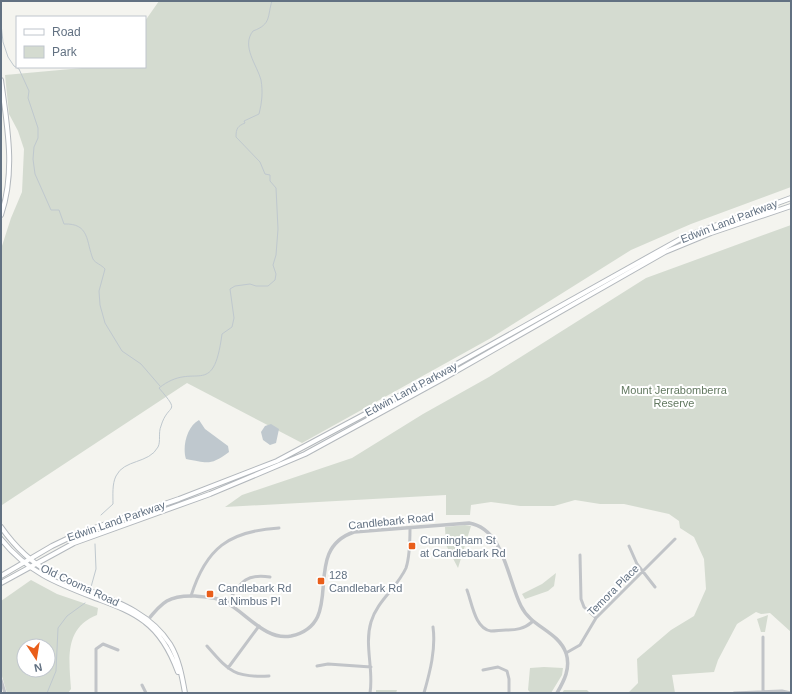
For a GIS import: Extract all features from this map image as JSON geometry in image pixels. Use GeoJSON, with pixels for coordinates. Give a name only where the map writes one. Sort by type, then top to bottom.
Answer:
{"type":"FeatureCollection","features":[{"type":"Feature","properties":{"kind":"main road"},"geometry":{"type":"LineString","coordinates":[[1,80],[10,158],[7,192],[1,216]]}},
{"type":"Feature","properties":{"kind":"main road","name":"Edwin Land Parkway"},"geometry":{"type":"LineString","coordinates":[[1,576],[29,559],[77,534],[179,499],[277,461],[412,389],[684,237],[791,198]]}},
{"type":"Feature","properties":{"kind":"main road","name":"Edwin Land Parkway"},"geometry":{"type":"LineString","coordinates":[[1,583],[29,567],[89,537],[210,494],[305,454],[444,378],[665,252],[711,233],[791,206]]}},
{"type":"Feature","properties":{"kind":"main road","name":"Old Cooma Road"},"geometry":{"type":"LineString","coordinates":[[1,527],[14,545],[35,564],[86,592]]}},
{"type":"Feature","properties":{"kind":"main road","name":"Old Cooma Road"},"geometry":{"type":"LineString","coordinates":[[1,539],[24,563],[52,580],[119,602],[147,621],[164,642],[172,657],[185,693]]}},
{"type":"Feature","properties":{"kind":"street","name":"Candlebark Road"},"geometry":{"type":"LineString","coordinates":[[147,621],[158,607],[167,600],[179,596],[191,596],[212,598],[227,603],[259,626],[274,634],[285,636],[303,631],[312,626],[317,619],[321,607],[324,574],[329,552],[342,536],[354,532],[465,522],[477,525],[490,532],[499,547],[522,607],[532,622],[558,641],[566,653]]}},
{"type":"Feature","properties":{"kind":"street"},"geometry":{"type":"LineString","coordinates":[[191,596],[200,570],[220,546],[245,532],[279,528]]}},
{"type":"Feature","properties":{"kind":"street"},"geometry":{"type":"LineString","coordinates":[[370,693],[371,668],[369,629],[381,602],[398,581],[406,567],[410,528]]}},
{"type":"Feature","properties":{"kind":"street","name":"Temora Place"},"geometry":{"type":"LineString","coordinates":[[566,653],[580,645],[596,618],[675,539]]}},
{"type":"Feature","properties":{"kind":"street"},"geometry":{"type":"LineString","coordinates":[[629,546],[642,573],[655,587]]}},
{"type":"Feature","properties":{"kind":"street"},"geometry":{"type":"LineString","coordinates":[[580,555],[581,600],[584,607],[596,618]]}},
{"type":"Feature","properties":{"kind":"street"},"geometry":{"type":"LineString","coordinates":[[227,603],[244,580],[256,576],[270,577]]}},
{"type":"Feature","properties":{"kind":"street"},"geometry":{"type":"LineString","coordinates":[[467,590],[478,622],[483,628],[490,631],[518,630],[532,622]]}},
{"type":"Feature","properties":{"kind":"street"},"geometry":{"type":"LineString","coordinates":[[228,668],[259,626]]}},
{"type":"Feature","properties":{"kind":"street"},"geometry":{"type":"LineString","coordinates":[[424,693],[432,659],[435,637],[433,627]]}},
{"type":"Feature","properties":{"kind":"street"},"geometry":{"type":"LineString","coordinates":[[763,637],[763,692]]}},
{"type":"Feature","properties":{"kind":"street"},"geometry":{"type":"LineString","coordinates":[[96,693],[96,649],[99,645],[105,644],[118,650]]}},
{"type":"Feature","properties":{"kind":"street"},"geometry":{"type":"LineString","coordinates":[[207,646],[228,668],[244,676],[269,676]]}},
{"type":"Feature","properties":{"kind":"street"},"geometry":{"type":"LineString","coordinates":[[557,693],[568,670],[566,653]]}},
{"type":"Feature","properties":{"kind":"street"},"geometry":{"type":"LineString","coordinates":[[317,666],[328,664],[371,668]]}},
{"type":"Feature","properties":{"kind":"street"},"geometry":{"type":"LineString","coordinates":[[483,670],[498,667],[507,671],[509,679],[509,693]]}},
{"type":"Feature","properties":{"kind":"street"},"geometry":{"type":"LineString","coordinates":[[1,680],[5,693]]}},
{"type":"Feature","properties":{"kind":"street"},"geometry":{"type":"LineString","coordinates":[[142,685],[146,693]]}},
{"type":"Feature","properties":{"kind":"street"},"geometry":{"type":"LineString","coordinates":[[734,693],[782,691],[791,693]]}},
{"type":"Feature","properties":{"kind":"green space"},"geometry":{"type":"Polygon","coordinates":[[[159,1],[791,1],[791,187],[691,224],[631,250],[491,338],[302,443],[187,383],[2,505],[1,249],[11,218],[22,192],[24,149],[18,131],[9,114],[5,75],[82,68],[146,68],[146,20],[159,1]]]}},
{"type":"Feature","properties":{"kind":"green space","name":"Mount Jerrabomberra Reserve"},"geometry":{"type":"Polygon","coordinates":[[[791,225],[791,632],[770,613],[761,614],[756,612],[737,624],[718,660],[714,672],[672,675],[675,693],[628,693],[638,683],[637,659],[671,630],[694,616],[706,589],[704,559],[694,537],[680,528],[679,521],[669,514],[624,504],[600,504],[575,500],[554,506],[520,506],[491,502],[471,505],[470,515],[446,515],[446,495],[225,507],[242,495],[352,458],[423,414],[489,377],[646,278],[791,225]]]}},
{"type":"Feature","properties":{"kind":"green space"},"geometry":{"type":"Polygon","coordinates":[[[465,525],[471,526],[458,568],[446,545],[445,527],[465,525]]]}},
{"type":"Feature","properties":{"kind":"green space"},"geometry":{"type":"Polygon","coordinates":[[[556,573],[554,586],[548,591],[525,599],[522,594],[542,584],[556,573]]]}},
{"type":"Feature","properties":{"kind":"green space"},"geometry":{"type":"Polygon","coordinates":[[[31,580],[57,594],[98,608],[97,615],[86,621],[74,636],[70,656],[71,689],[68,693],[7,693],[1,673],[1,601],[31,580]]]}},
{"type":"Feature","properties":{"kind":"green space"},"geometry":{"type":"Polygon","coordinates":[[[768,615],[765,632],[761,632],[757,619],[768,615]]]}},
{"type":"Feature","properties":{"kind":"green space"},"geometry":{"type":"Polygon","coordinates":[[[530,668],[563,668],[562,675],[551,693],[531,693],[528,690],[530,668]]]}},
{"type":"Feature","properties":{"kind":"green space"},"geometry":{"type":"Polygon","coordinates":[[[376,690],[397,690],[396,693],[376,693],[376,690]]]}},
{"type":"Feature","properties":{"kind":"green space"},"geometry":{"type":"Polygon","coordinates":[[[564,690],[587,690],[590,693],[562,693],[564,690]]]}},
{"type":"Feature","properties":{"kind":"shaded area"},"geometry":{"type":"Polygon","coordinates":[[[199,420],[205,429],[228,446],[229,452],[217,460],[199,462],[186,459],[186,437],[191,427],[199,420]]]}},
{"type":"Feature","properties":{"kind":"shaded area"},"geometry":{"type":"Polygon","coordinates":[[[271,424],[279,429],[276,443],[270,445],[263,440],[261,432],[265,426],[271,424]]]}},
{"type":"Feature","properties":{"kind":"waterway"},"geometry":{"type":"LineString","coordinates":[[101,515],[113,504],[114,482],[120,471],[130,464],[149,456],[158,447],[161,426],[172,406],[159,388],[172,380],[183,377],[201,376],[208,373],[213,367],[218,355],[222,334],[232,327],[234,318],[230,289],[235,286],[250,284],[256,286],[268,286],[275,280],[276,274],[273,265],[276,255],[278,229],[276,188],[270,181],[270,175],[265,174],[260,162],[236,137],[236,131],[239,126],[245,123],[244,121],[259,114],[262,97],[261,80],[251,56],[249,43],[253,31],[263,25],[268,19],[272,1]]}},
{"type":"Feature","properties":{"kind":"waterway"},"geometry":{"type":"LineString","coordinates":[[1,24],[3,42],[8,57],[16,67]]}},
{"type":"Feature","properties":{"kind":"waterway"},"geometry":{"type":"LineString","coordinates":[[17,68],[29,91],[28,98],[38,128],[38,138],[34,147],[33,159],[35,174],[51,210],[59,210],[64,224],[79,227],[83,230],[88,240],[93,259],[105,269],[99,291],[100,305],[105,323],[122,351],[141,364],[160,386]]}},
{"type":"Feature","properties":{"kind":"waterway"},"geometry":{"type":"LineString","coordinates":[[91,587],[96,569],[95,544]]}},
{"type":"Feature","properties":{"kind":"waterway"},"geometry":{"type":"LineString","coordinates":[[47,693],[56,671],[58,628],[67,616],[85,603]]}},
{"type":"Feature","properties":{"kind":"place","name":"Cunningham St at Candlebark Rd"},"geometry":{"type":"Point","coordinates":[412,546]}},
{"type":"Feature","properties":{"kind":"place","name":"128 Candlebark Rd"},"geometry":{"type":"Point","coordinates":[321,581]}},
{"type":"Feature","properties":{"kind":"place","name":"Candlebark Rd at Nimbus Pl"},"geometry":{"type":"Point","coordinates":[210,594]}}]}
